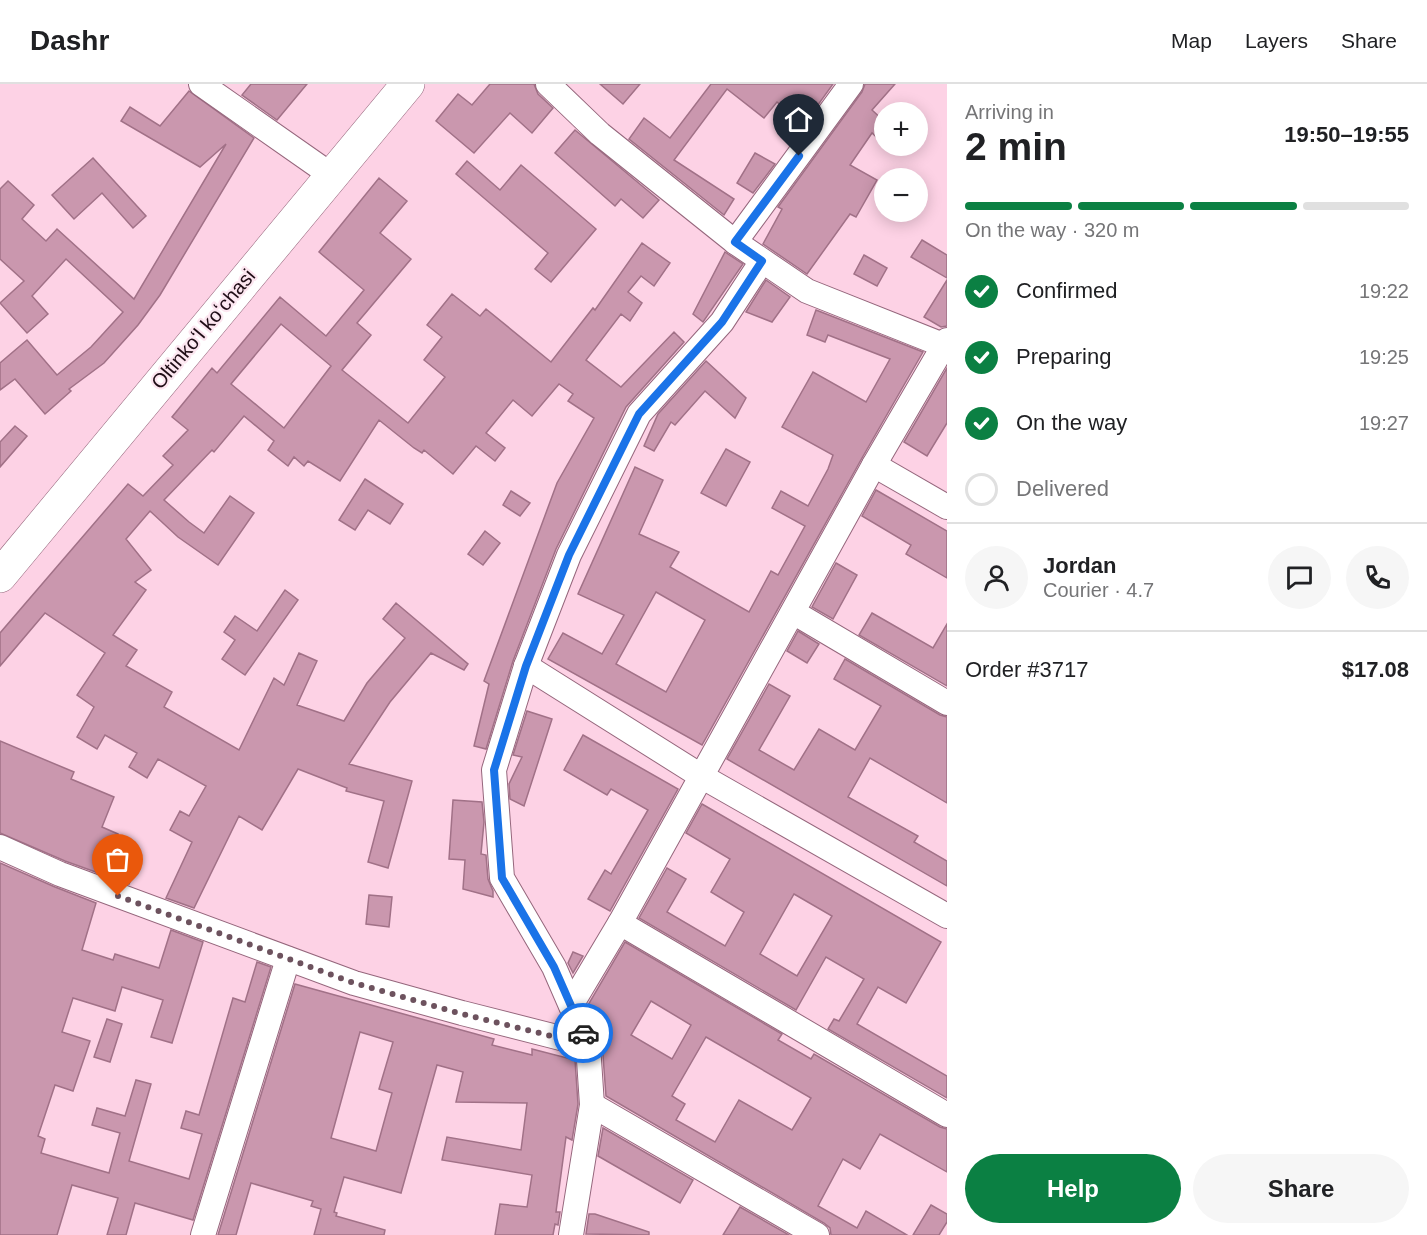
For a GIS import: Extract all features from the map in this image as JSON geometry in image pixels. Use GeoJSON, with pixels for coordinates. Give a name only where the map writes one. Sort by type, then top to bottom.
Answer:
{"type":"FeatureCollection","features":[{"type":"Feature","properties":{"kind":"main road","name":"Oltinkoʻl koʻchasi"},"geometry":{"type":"LineString","coordinates":[[0,576],[408,84]]}},
{"type":"Feature","properties":{"kind":"street"},"geometry":{"type":"LineString","coordinates":[[201,84],[331,175]]}},
{"type":"Feature","properties":{"kind":"street"},"geometry":{"type":"LineString","coordinates":[[548,84],[600,134],[735,242],[807,291],[945,343],[874,465],[620,923],[571,1005]]}},
{"type":"Feature","properties":{"kind":"street"},"geometry":{"type":"LineString","coordinates":[[735,242],[851,84]]}},
{"type":"Feature","properties":{"kind":"street"},"geometry":{"type":"LineString","coordinates":[[571,1235],[592,1105],[588,1045],[554,967],[502,878],[494,770],[526,666],[569,555],[639,414],[722,322],[762,261]]}},
{"type":"Feature","properties":{"kind":"street"},"geometry":{"type":"LineString","coordinates":[[874,465],[947,507]]}},
{"type":"Feature","properties":{"kind":"street"},"geometry":{"type":"LineString","coordinates":[[792,612],[947,703]]}},
{"type":"Feature","properties":{"kind":"street"},"geometry":{"type":"LineString","coordinates":[[526,666],[701,776],[947,916]]}},
{"type":"Feature","properties":{"kind":"street"},"geometry":{"type":"LineString","coordinates":[[0,847],[60,874],[288,959],[386,992],[462,1014],[588,1045]]}},
{"type":"Feature","properties":{"kind":"street"},"geometry":{"type":"LineString","coordinates":[[620,923],[947,1115]]}},
{"type":"Feature","properties":{"kind":"street"},"geometry":{"type":"LineString","coordinates":[[204,1235],[288,959]]}},
{"type":"Feature","properties":{"kind":"street"},"geometry":{"type":"LineString","coordinates":[[592,1105],[817,1235]]}},
{"type":"Feature","properties":{"kind":"building"},"geometry":{"type":"Polygon","coordinates":[[[251,84],[307,84],[277,120],[242,95],[251,84]]]}},
{"type":"Feature","properties":{"kind":"building"},"geometry":{"type":"Polygon","coordinates":[[[490,84],[534,84],[538,94],[553,108],[532,133],[510,113],[474,153],[436,121],[458,94],[472,105],[490,84]]]}},
{"type":"Feature","properties":{"kind":"building"},"geometry":{"type":"Polygon","coordinates":[[[600,84],[640,84],[623,104],[600,84]]]}},
{"type":"Feature","properties":{"kind":"building"},"geometry":{"type":"Polygon","coordinates":[[[711,84],[833,84],[815,109],[796,95],[785,109],[777,102],[764,118],[727,89],[674,160],[734,199],[724,215],[629,139],[644,118],[670,138],[711,84]]]}},
{"type":"Feature","properties":{"kind":"building"},"geometry":{"type":"Polygon","coordinates":[[[865,84],[895,84],[879,102],[874,102],[872,110],[874,112],[874,135],[872,133],[850,165],[874,178],[874,185],[856,217],[850,214],[807,274],[763,244],[782,209],[778,207],[862,92],[865,84]]]}},
{"type":"Feature","properties":{"kind":"building"},"geometry":{"type":"Polygon","coordinates":[[[189,91],[254,138],[160,295],[138,325],[104,363],[69,389],[71,391],[45,414],[15,379],[0,390],[0,363],[27,340],[57,375],[91,347],[123,312],[66,259],[32,296],[48,314],[27,333],[0,303],[24,281],[0,259],[0,189],[8,181],[34,205],[22,219],[46,241],[57,229],[134,299],[226,144],[200,167],[121,121],[130,107],[160,126],[189,91]]]}},
{"type":"Feature","properties":{"kind":"building"},"geometry":{"type":"Polygon","coordinates":[[[575,130],[659,200],[643,218],[621,199],[615,206],[555,153],[575,130]]]}},
{"type":"Feature","properties":{"kind":"building"},"geometry":{"type":"Polygon","coordinates":[[[755,153],[775,164],[753,193],[737,183],[755,153]]]}},
{"type":"Feature","properties":{"kind":"building"},"geometry":{"type":"Polygon","coordinates":[[[93,158],[146,216],[133,228],[102,193],[74,219],[52,195],[93,158]]]}},
{"type":"Feature","properties":{"kind":"building"},"geometry":{"type":"Polygon","coordinates":[[[467,161],[500,190],[521,165],[596,229],[551,282],[535,269],[548,253],[456,174],[467,161]]]}},
{"type":"Feature","properties":{"kind":"building"},"geometry":{"type":"Polygon","coordinates":[[[379,178],[407,201],[380,233],[411,259],[357,323],[371,335],[342,370],[408,423],[445,377],[424,360],[442,337],[427,325],[452,294],[480,316],[486,309],[551,362],[593,308],[595,310],[642,243],[670,263],[654,286],[641,276],[628,292],[642,303],[630,321],[621,314],[586,360],[621,387],[674,332],[684,342],[626,407],[556,549],[513,661],[486,749],[474,746],[489,684],[484,681],[557,483],[594,418],[568,401],[573,394],[559,384],[532,416],[513,400],[486,433],[505,448],[495,461],[476,446],[453,474],[424,450],[422,453],[414,448],[379,420],[340,481],[308,461],[304,466],[294,457],[288,466],[268,450],[274,441],[244,416],[214,452],[212,450],[164,500],[204,533],[230,496],[254,513],[218,565],[178,537],[150,511],[126,539],[151,570],[135,582],[146,590],[113,635],[137,650],[126,666],[172,692],[164,707],[239,750],[274,678],[284,685],[299,653],[317,661],[297,705],[344,721],[367,683],[405,638],[383,619],[396,603],[468,664],[464,670],[431,653],[390,702],[349,764],[412,781],[388,868],[368,862],[384,801],[346,791],[347,788],[298,769],[262,830],[239,816],[194,908],[166,898],[192,842],[170,830],[180,811],[189,816],[206,786],[158,759],[147,778],[129,767],[137,753],[105,735],[97,749],[77,737],[94,707],[77,695],[105,653],[45,613],[0,666],[0,633],[128,484],[143,496],[173,465],[163,456],[188,430],[172,417],[212,368],[217,373],[280,297],[326,336],[364,290],[319,252],[379,178]],[[281,324],[231,384],[284,428],[331,366],[281,324]]]}},
{"type":"Feature","properties":{"kind":"building"},"geometry":{"type":"Polygon","coordinates":[[[922,240],[947,255],[947,278],[911,257],[922,240]]]}},
{"type":"Feature","properties":{"kind":"building"},"geometry":{"type":"Polygon","coordinates":[[[725,252],[743,264],[703,322],[693,314],[725,252]]]}},
{"type":"Feature","properties":{"kind":"building"},"geometry":{"type":"Polygon","coordinates":[[[864,255],[887,268],[877,286],[854,274],[864,255]]]}},
{"type":"Feature","properties":{"kind":"building"},"geometry":{"type":"Polygon","coordinates":[[[766,280],[790,297],[772,322],[746,312],[766,280]]]}},
{"type":"Feature","properties":{"kind":"building"},"geometry":{"type":"Polygon","coordinates":[[[947,280],[947,326],[941,327],[924,317],[947,280]]]}},
{"type":"Feature","properties":{"kind":"building"},"geometry":{"type":"Polygon","coordinates":[[[816,310],[923,352],[702,745],[548,659],[563,633],[602,654],[624,615],[578,594],[635,467],[663,480],[639,534],[679,552],[670,567],[749,612],[771,571],[778,575],[805,526],[772,508],[781,491],[808,506],[833,455],[782,427],[813,372],[866,402],[890,359],[828,335],[825,342],[807,335],[816,310]],[[656,592],[616,664],[666,692],[705,620],[656,592]]]}},
{"type":"Feature","properties":{"kind":"building"},"geometry":{"type":"Polygon","coordinates":[[[706,361],[746,398],[735,418],[705,391],[675,425],[671,422],[654,451],[644,446],[658,414],[706,361]]]}},
{"type":"Feature","properties":{"kind":"building"},"geometry":{"type":"Polygon","coordinates":[[[947,368],[947,423],[927,456],[904,442],[947,368]]]}},
{"type":"Feature","properties":{"kind":"building"},"geometry":{"type":"Polygon","coordinates":[[[15,426],[27,436],[0,467],[0,442],[15,426]]]}},
{"type":"Feature","properties":{"kind":"building"},"geometry":{"type":"Polygon","coordinates":[[[726,449],[750,462],[726,506],[701,493],[726,449]]]}},
{"type":"Feature","properties":{"kind":"building"},"geometry":{"type":"Polygon","coordinates":[[[365,479],[403,504],[390,524],[368,510],[355,530],[339,520],[365,479]]]}},
{"type":"Feature","properties":{"kind":"building"},"geometry":{"type":"Polygon","coordinates":[[[876,490],[947,531],[947,578],[906,554],[911,545],[862,516],[876,490]]]}},
{"type":"Feature","properties":{"kind":"building"},"geometry":{"type":"Polygon","coordinates":[[[511,491],[530,503],[520,516],[503,505],[511,491]]]}},
{"type":"Feature","properties":{"kind":"building"},"geometry":{"type":"Polygon","coordinates":[[[485,531],[500,543],[483,565],[468,554],[485,531]]]}},
{"type":"Feature","properties":{"kind":"building"},"geometry":{"type":"Polygon","coordinates":[[[836,563],[857,575],[833,619],[812,607],[836,563]]]}},
{"type":"Feature","properties":{"kind":"building"},"geometry":{"type":"Polygon","coordinates":[[[285,590],[298,600],[245,675],[222,659],[235,640],[224,632],[235,616],[257,631],[285,590]]]}},
{"type":"Feature","properties":{"kind":"building"},"geometry":{"type":"Polygon","coordinates":[[[872,613],[933,648],[947,624],[947,686],[859,635],[872,613]]]}},
{"type":"Feature","properties":{"kind":"building"},"geometry":{"type":"Polygon","coordinates":[[[798,631],[819,644],[807,663],[787,651],[798,631]]]}},
{"type":"Feature","properties":{"kind":"building"},"geometry":{"type":"Polygon","coordinates":[[[845,659],[947,717],[947,803],[870,758],[848,797],[918,836],[914,842],[947,861],[947,886],[727,759],[769,684],[790,696],[759,750],[794,770],[819,729],[855,750],[881,706],[834,679],[845,659]]]}},
{"type":"Feature","properties":{"kind":"building"},"geometry":{"type":"Polygon","coordinates":[[[527,711],[552,719],[524,806],[510,799],[509,784],[522,757],[513,755],[527,711]]]}},
{"type":"Feature","properties":{"kind":"building"},"geometry":{"type":"Polygon","coordinates":[[[583,735],[678,789],[610,911],[588,899],[605,870],[611,874],[648,810],[611,789],[607,795],[564,770],[583,735]]]}},
{"type":"Feature","properties":{"kind":"building"},"geometry":{"type":"Polygon","coordinates":[[[0,741],[74,772],[71,779],[114,797],[102,827],[118,834],[110,855],[137,867],[129,884],[65,861],[0,833],[0,741]]]}},
{"type":"Feature","properties":{"kind":"building"},"geometry":{"type":"Polygon","coordinates":[[[453,800],[482,802],[484,822],[481,854],[486,855],[488,879],[493,897],[463,889],[465,860],[449,859],[453,800]]]}},
{"type":"Feature","properties":{"kind":"building"},"geometry":{"type":"Polygon","coordinates":[[[702,804],[941,942],[906,1003],[878,987],[857,1024],[947,1076],[947,1098],[828,1029],[834,1019],[839,1021],[864,979],[826,957],[796,1010],[639,918],[667,868],[686,879],[667,912],[725,946],[744,912],[711,892],[730,859],[686,833],[702,804]],[[794,894],[760,954],[797,976],[832,916],[794,894]]]}},
{"type":"Feature","properties":{"kind":"building"},"geometry":{"type":"Polygon","coordinates":[[[0,863],[96,903],[82,950],[113,960],[115,954],[159,968],[171,930],[203,942],[172,1043],[151,1037],[163,1000],[122,987],[115,1011],[73,998],[62,1032],[90,1041],[73,1091],[55,1085],[38,1136],[45,1139],[41,1153],[109,1173],[120,1133],[92,1125],[97,1108],[125,1116],[136,1080],[151,1084],[129,1161],[189,1179],[202,1134],[181,1128],[186,1111],[199,1115],[233,998],[245,1002],[257,962],[271,967],[193,1220],[135,1203],[126,1235],[107,1235],[118,1198],[72,1185],[57,1235],[0,1235],[0,863]]]}},
{"type":"Feature","properties":{"kind":"building"},"geometry":{"type":"Polygon","coordinates":[[[369,895],[392,897],[389,927],[366,924],[369,895]]]}},
{"type":"Feature","properties":{"kind":"building"},"geometry":{"type":"Polygon","coordinates":[[[625,942],[782,1034],[778,1040],[811,1059],[814,1054],[947,1129],[947,1172],[880,1134],[860,1169],[843,1159],[818,1206],[857,1228],[866,1211],[907,1235],[831,1235],[830,1228],[824,1223],[606,1096],[602,1042],[588,1005],[625,942]],[[651,1001],[631,1035],[672,1059],[691,1025],[651,1001]],[[706,1037],[672,1096],[685,1104],[676,1120],[715,1142],[739,1100],[792,1130],[811,1098],[706,1037]]]}},
{"type":"Feature","properties":{"kind":"building"},"geometry":{"type":"Polygon","coordinates":[[[573,952],[583,956],[573,973],[568,963],[573,952]]]}},
{"type":"Feature","properties":{"kind":"building"},"geometry":{"type":"Polygon","coordinates":[[[295,984],[494,1039],[492,1045],[532,1055],[532,1049],[575,1060],[578,1104],[572,1140],[566,1137],[556,1212],[560,1212],[558,1225],[555,1224],[553,1235],[495,1235],[500,1204],[527,1207],[532,1175],[442,1160],[447,1137],[521,1150],[527,1103],[456,1102],[463,1072],[437,1065],[401,1193],[344,1177],[334,1212],[337,1213],[336,1216],[385,1230],[384,1235],[314,1235],[321,1209],[311,1206],[313,1201],[251,1183],[236,1235],[218,1235],[295,984]],[[360,1032],[331,1138],[376,1151],[392,1093],[379,1089],[393,1042],[360,1032]]]}},
{"type":"Feature","properties":{"kind":"building"},"geometry":{"type":"Polygon","coordinates":[[[107,1019],[122,1024],[110,1062],[94,1057],[107,1019]]]}},
{"type":"Feature","properties":{"kind":"building"},"geometry":{"type":"Polygon","coordinates":[[[603,1128],[693,1180],[680,1203],[598,1156],[603,1128]]]}},
{"type":"Feature","properties":{"kind":"building"},"geometry":{"type":"Polygon","coordinates":[[[931,1205],[947,1214],[947,1222],[939,1235],[913,1235],[931,1205]]]}},
{"type":"Feature","properties":{"kind":"building"},"geometry":{"type":"Polygon","coordinates":[[[740,1207],[789,1235],[723,1235],[740,1207]]]}},
{"type":"Feature","properties":{"kind":"building"},"geometry":{"type":"Polygon","coordinates":[[[589,1214],[649,1232],[649,1235],[586,1234],[589,1214]]]}},
{"type":"Feature","properties":{"kind":"way so far"},"geometry":{"type":"LineString","coordinates":[[118,896],[354,983],[462,1014],[588,1045],[583,1033]]}},
{"type":"Feature","properties":{"kind":"route"},"geometry":{"type":"LineString","coordinates":[[583,1033],[554,967],[502,878],[494,770],[526,666],[569,555],[629,434],[639,414],[722,322],[762,261],[735,242],[799,156]]}}]}
